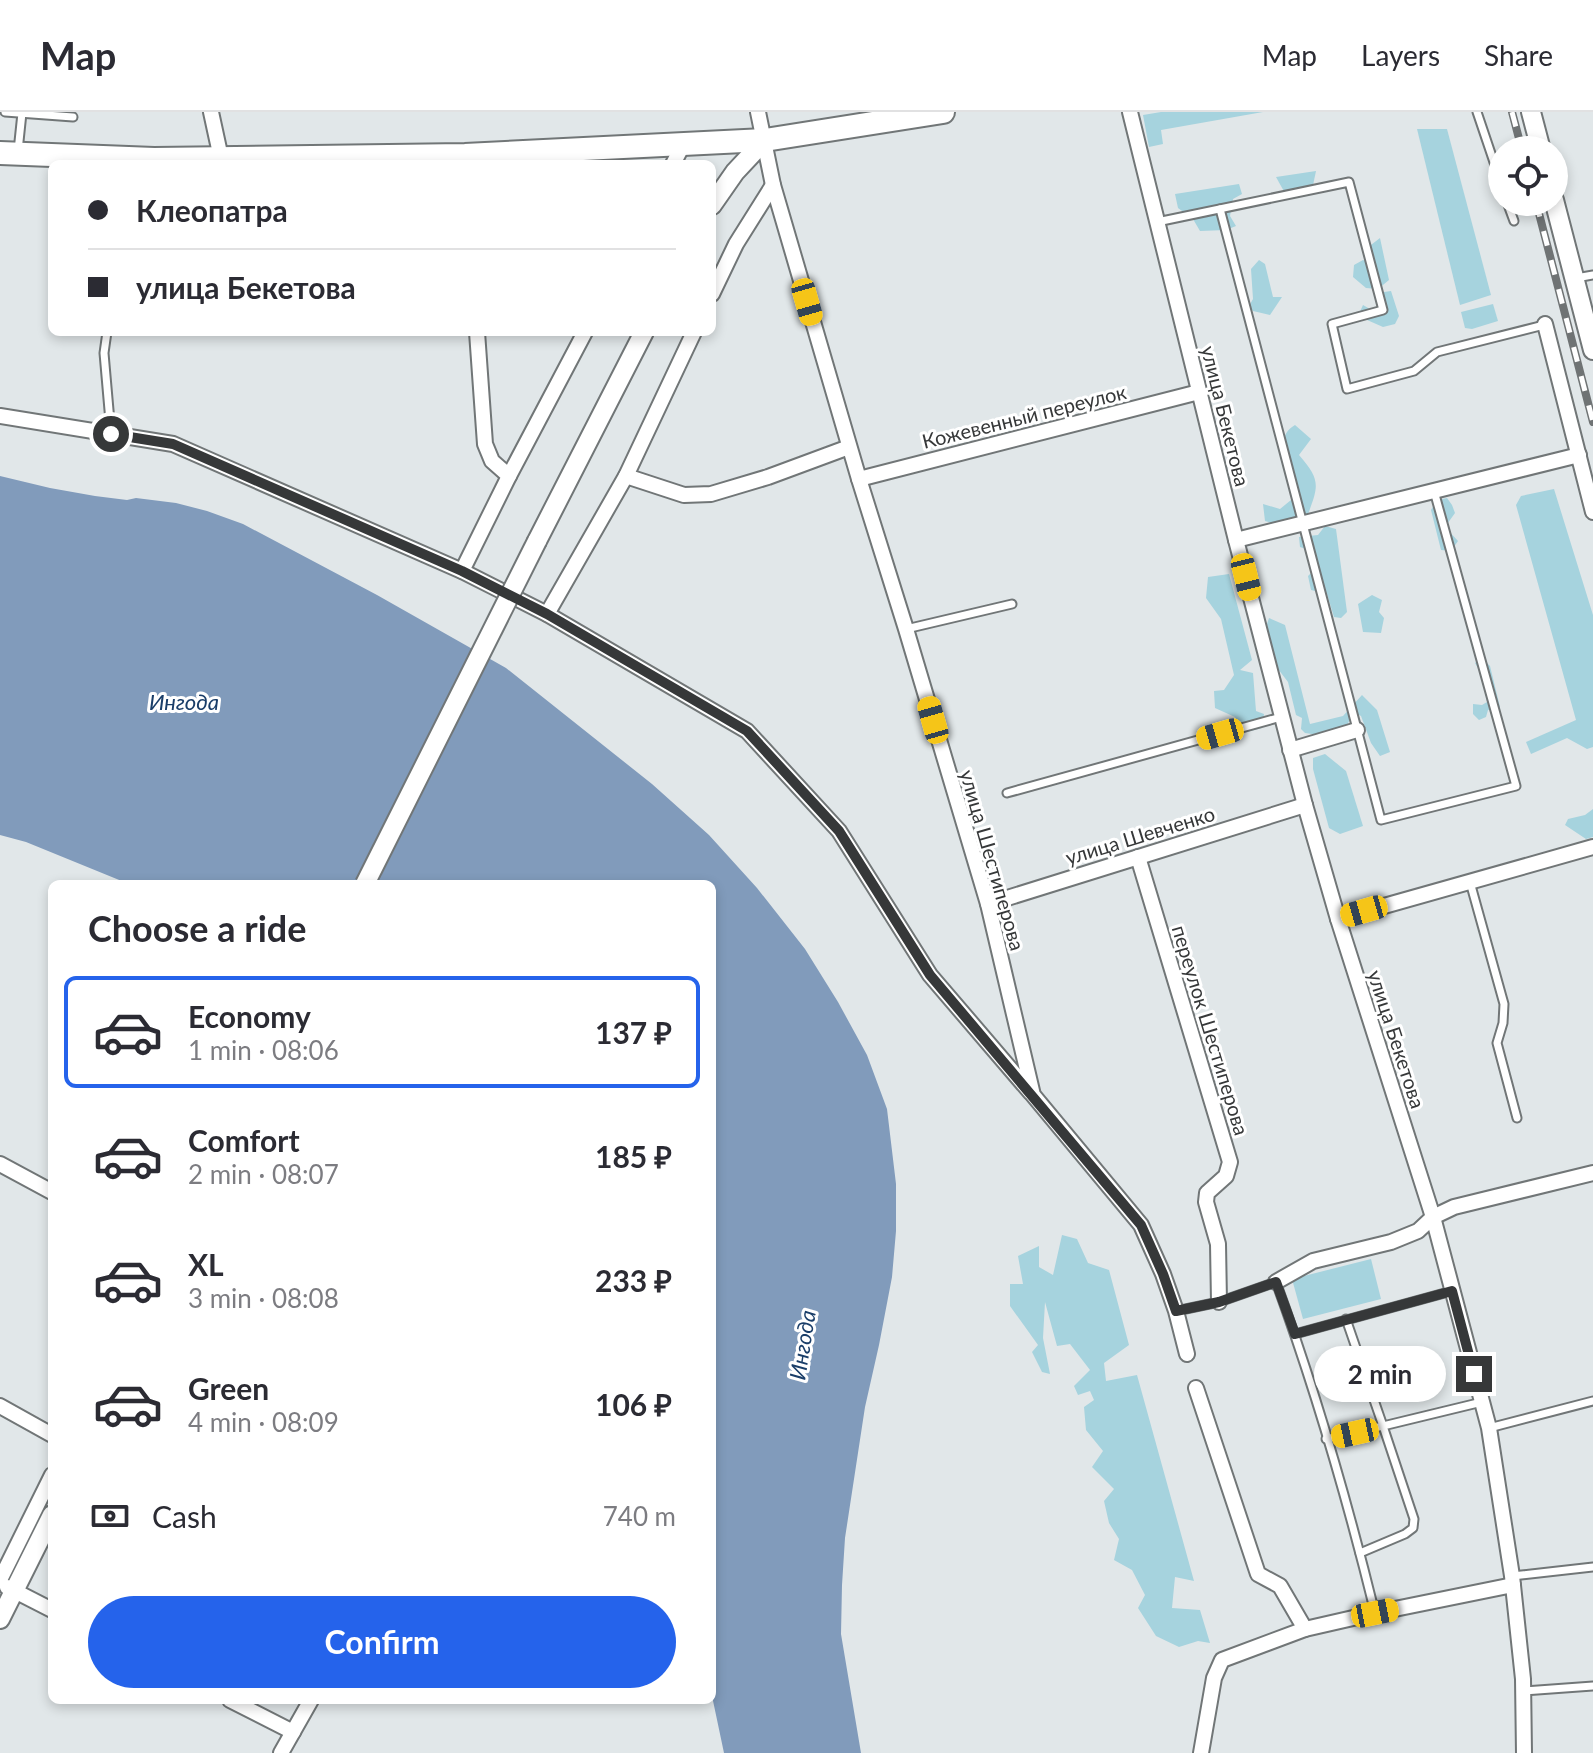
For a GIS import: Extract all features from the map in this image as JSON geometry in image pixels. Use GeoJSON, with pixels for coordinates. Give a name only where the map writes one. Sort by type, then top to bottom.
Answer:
{"type":"FeatureCollection","features":[{"type":"Feature","properties":{"kind":"main road"},"geometry":{"type":"LineString","coordinates":[[176,160],[466,160],[678,155],[943,112]]}},
{"type":"Feature","properties":{"kind":"main road"},"geometry":{"type":"LineString","coordinates":[[9,153],[136,160]]}},
{"type":"Feature","properties":{"kind":"street"},"geometry":{"type":"LineString","coordinates":[[211,112],[221,158]]}},
{"type":"Feature","properties":{"kind":"street","name":"улица Шестиперова"},"geometry":{"type":"LineString","coordinates":[[758,112],[773,185],[849,447],[988,904],[1033,1095],[1141,1225],[1163,1274],[1187,1354]]}},
{"type":"Feature","properties":{"kind":"street","name":"улица Бекетова"},"geometry":{"type":"LineString","coordinates":[[1130,112],[1305,805],[1433,1217],[1489,1428],[1513,1580],[1523,1691],[1524,1753]]}},
{"type":"Feature","properties":{"kind":"street"},"geometry":{"type":"LineString","coordinates":[[1531,112],[1537,136]]}},
{"type":"Feature","properties":{"kind":"street"},"geometry":{"type":"LineString","coordinates":[[716,199],[735,172],[765,140]]}},
{"type":"Feature","properties":{"kind":"street"},"geometry":{"type":"LineString","coordinates":[[716,286],[736,244],[773,185]]}},
{"type":"Feature","properties":{"kind":"street"},"geometry":{"type":"LineString","coordinates":[[1560,216],[1584,277],[1593,350]]}},
{"type":"Feature","properties":{"kind":"street"},"geometry":{"type":"LineString","coordinates":[[1545,324],[1593,512]]}},
{"type":"Feature","properties":{"kind":"street"},"geometry":{"type":"LineString","coordinates":[[477,336],[485,444],[492,461],[509,476]]}},
{"type":"Feature","properties":{"kind":"street"},"geometry":{"type":"LineString","coordinates":[[462,571],[583,336]]}},
{"type":"Feature","properties":{"kind":"street"},"geometry":{"type":"LineString","coordinates":[[367,880],[642,336]]}},
{"type":"Feature","properties":{"kind":"street"},"geometry":{"type":"LineString","coordinates":[[547,614],[626,476],[692,336]]}},
{"type":"Feature","properties":{"kind":"street","name":"Кожевенный переулок"},"geometry":{"type":"LineString","coordinates":[[859,479],[1199,392]]}},
{"type":"Feature","properties":{"kind":"street"},"geometry":{"type":"LineString","coordinates":[[0,416],[173,444],[462,571],[547,614],[747,731],[839,831],[930,975],[1033,1095]]}},
{"type":"Feature","properties":{"kind":"street"},"geometry":{"type":"LineString","coordinates":[[626,476],[684,495],[711,494],[849,447]]}},
{"type":"Feature","properties":{"kind":"street"},"geometry":{"type":"LineString","coordinates":[[1236,540],[1579,455]]}},
{"type":"Feature","properties":{"kind":"street"},"geometry":{"type":"LineString","coordinates":[[1290,750],[1357,730]]}},
{"type":"Feature","properties":{"kind":"street","name":"улица Шевченко"},"geometry":{"type":"LineString","coordinates":[[988,904],[1305,805]]}},
{"type":"Feature","properties":{"kind":"street"},"geometry":{"type":"LineString","coordinates":[[1338,919],[1593,847]]}},
{"type":"Feature","properties":{"kind":"street","name":"переулок Шестиперова"},"geometry":{"type":"LineString","coordinates":[[1138,857],[1230,1162],[1226,1176],[1207,1193],[1206,1202],[1218,1244],[1219,1302]]}},
{"type":"Feature","properties":{"kind":"street"},"geometry":{"type":"LineString","coordinates":[[0,1164],[48,1190]]}},
{"type":"Feature","properties":{"kind":"street"},"geometry":{"type":"LineString","coordinates":[[1276,1282],[1313,1261],[1391,1242],[1418,1231],[1433,1217],[1454,1207],[1593,1173]]}},
{"type":"Feature","properties":{"kind":"street"},"geometry":{"type":"LineString","coordinates":[[1196,1388],[1258,1574],[1280,1586],[1305,1629]]}},
{"type":"Feature","properties":{"kind":"street"},"geometry":{"type":"LineString","coordinates":[[0,1406],[48,1433]]}},
{"type":"Feature","properties":{"kind":"street"},"geometry":{"type":"LineString","coordinates":[[0,1619],[5,1585],[48,1484]]}},
{"type":"Feature","properties":{"kind":"street"},"geometry":{"type":"LineString","coordinates":[[5,1585],[48,1521]]}},
{"type":"Feature","properties":{"kind":"street"},"geometry":{"type":"LineString","coordinates":[[1201,1753],[1214,1678],[1222,1660],[1305,1629],[1513,1580]]}},
{"type":"Feature","properties":{"kind":"street"},"geometry":{"type":"LineString","coordinates":[[5,1585],[48,1608]]}},
{"type":"Feature","properties":{"kind":"street"},"geometry":{"type":"LineString","coordinates":[[238,1704],[293,1732]]}},
{"type":"Feature","properties":{"kind":"street"},"geometry":{"type":"LineString","coordinates":[[281,1753],[309,1704]]}},
{"type":"Feature","properties":{"kind":"lane"},"geometry":{"type":"LineString","coordinates":[[5,112],[73,117]]}},
{"type":"Feature","properties":{"kind":"lane"},"geometry":{"type":"LineString","coordinates":[[1477,112],[1488,145]]}},
{"type":"Feature","properties":{"kind":"lane"},"geometry":{"type":"LineString","coordinates":[[9,153],[22,113]]}},
{"type":"Feature","properties":{"kind":"lane"},"geometry":{"type":"LineString","coordinates":[[1157,222],[1349,182],[1383,310],[1332,324],[1347,389],[1414,371],[1437,352],[1545,324]]}},
{"type":"Feature","properties":{"kind":"lane"},"geometry":{"type":"LineString","coordinates":[[1220,209],[1381,820],[1516,786],[1434,491]]}},
{"type":"Feature","properties":{"kind":"lane"},"geometry":{"type":"LineString","coordinates":[[1512,216],[1514,221]]}},
{"type":"Feature","properties":{"kind":"lane"},"geometry":{"type":"LineString","coordinates":[[106,336],[104,353],[111,434]]}},
{"type":"Feature","properties":{"kind":"lane"},"geometry":{"type":"LineString","coordinates":[[906,629],[1012,604]]}},
{"type":"Feature","properties":{"kind":"lane"},"geometry":{"type":"LineString","coordinates":[[1007,793],[1281,717]]}},
{"type":"Feature","properties":{"kind":"lane"},"geometry":{"type":"LineString","coordinates":[[1470,882],[1504,1004],[1497,1043],[1517,1118]]}},
{"type":"Feature","properties":{"kind":"lane"},"geometry":{"type":"LineString","coordinates":[[1176,1311],[1219,1302],[1276,1282],[1295,1334],[1375,1613]]}},
{"type":"Feature","properties":{"kind":"lane"},"geometry":{"type":"LineString","coordinates":[[1295,1334],[1452,1291]]}},
{"type":"Feature","properties":{"kind":"lane"},"geometry":{"type":"LineString","coordinates":[[1346,1319],[1414,1519],[1413,1528],[1405,1534],[1360,1553]]}},
{"type":"Feature","properties":{"kind":"lane"},"geometry":{"type":"LineString","coordinates":[[1489,1428],[1593,1401]]}},
{"type":"Feature","properties":{"kind":"lane"},"geometry":{"type":"LineString","coordinates":[[1326,1439],[1482,1402]]}},
{"type":"Feature","properties":{"kind":"lane"},"geometry":{"type":"LineString","coordinates":[[1513,1580],[1593,1567]]}},
{"type":"Feature","properties":{"kind":"lane"},"geometry":{"type":"LineString","coordinates":[[1523,1691],[1593,1686]]}},
{"type":"Feature","properties":{"kind":"shaded area"},"geometry":{"type":"Polygon","coordinates":[[[1161,112],[1263,112],[1161,130],[1163,144],[1149,147],[1143,115],[1161,112]]]}},
{"type":"Feature","properties":{"kind":"shaded area"},"geometry":{"type":"Polygon","coordinates":[[[1417,129],[1447,129],[1491,295],[1460,305],[1417,129]]]}},
{"type":"Feature","properties":{"kind":"shaded area"},"geometry":{"type":"Polygon","coordinates":[[[1316,171],[1312,190],[1286,195],[1276,177],[1316,171]]]}},
{"type":"Feature","properties":{"kind":"shaded area"},"geometry":{"type":"Polygon","coordinates":[[[1239,184],[1242,194],[1233,199],[1230,216],[1236,226],[1226,230],[1200,231],[1193,219],[1178,208],[1175,194],[1239,184]]]}},
{"type":"Feature","properties":{"kind":"shaded area"},"geometry":{"type":"Polygon","coordinates":[[[1380,238],[1389,280],[1378,289],[1366,288],[1353,277],[1354,265],[1363,260],[1373,263],[1367,248],[1380,238]]]}},
{"type":"Feature","properties":{"kind":"shaded area"},"geometry":{"type":"Polygon","coordinates":[[[1259,260],[1265,264],[1273,297],[1282,297],[1270,315],[1253,311],[1249,306],[1253,299],[1251,269],[1259,260]]]}},
{"type":"Feature","properties":{"kind":"shaded area"},"geometry":{"type":"Polygon","coordinates":[[[1391,291],[1399,316],[1395,324],[1383,327],[1358,316],[1363,305],[1375,312],[1384,292],[1391,291]]]}},
{"type":"Feature","properties":{"kind":"shaded area"},"geometry":{"type":"Polygon","coordinates":[[[1493,304],[1498,321],[1472,329],[1465,328],[1461,312],[1493,304]]]}},
{"type":"Feature","properties":{"kind":"shaded area"},"geometry":{"type":"Polygon","coordinates":[[[1295,425],[1311,439],[1299,455],[1312,471],[1316,484],[1307,517],[1287,527],[1265,521],[1263,504],[1280,509],[1291,500],[1296,476],[1285,472],[1288,466],[1284,438],[1295,425]]]}},
{"type":"Feature","properties":{"kind":"shaded area"},"geometry":{"type":"Polygon","coordinates":[[[1554,489],[1593,615],[1593,747],[1587,749],[1567,738],[1531,754],[1526,742],[1576,720],[1516,505],[1521,496],[1554,489]]]}},
{"type":"Feature","properties":{"kind":"shaded area"},"geometry":{"type":"Polygon","coordinates":[[[1447,498],[1455,513],[1445,527],[1458,541],[1451,551],[1441,550],[1431,510],[1437,500],[1447,498]]]}},
{"type":"Feature","properties":{"kind":"shaded area"},"geometry":{"type":"Polygon","coordinates":[[[1325,526],[1336,529],[1347,612],[1341,618],[1334,617],[1327,594],[1311,590],[1308,576],[1319,565],[1315,552],[1300,547],[1299,537],[1318,535],[1325,526]]]}},
{"type":"Feature","properties":{"kind":"shaded area"},"geometry":{"type":"Polygon","coordinates":[[[1229,574],[1252,660],[1240,670],[1253,673],[1256,711],[1264,714],[1262,728],[1243,733],[1235,717],[1215,708],[1214,691],[1224,690],[1234,675],[1221,619],[1206,598],[1208,577],[1229,574]]]}},
{"type":"Feature","properties":{"kind":"shaded area"},"geometry":{"type":"Polygon","coordinates":[[[1372,595],[1382,600],[1379,612],[1384,618],[1381,633],[1363,632],[1358,604],[1372,595]]]}},
{"type":"Feature","properties":{"kind":"shaded area"},"geometry":{"type":"Polygon","coordinates":[[[1269,618],[1285,625],[1310,724],[1343,716],[1362,695],[1377,710],[1390,752],[1380,756],[1371,743],[1361,716],[1353,712],[1346,728],[1335,728],[1326,736],[1305,733],[1301,729],[1302,718],[1296,715],[1288,682],[1275,665],[1267,624],[1269,618]]]}},
{"type":"Feature","properties":{"kind":"shaded area"},"geometry":{"type":"Polygon","coordinates":[[[1481,657],[1490,666],[1500,707],[1488,710],[1486,717],[1479,720],[1473,714],[1473,704],[1487,702],[1483,681],[1485,674],[1475,663],[1481,657]]]}},
{"type":"Feature","properties":{"kind":"shaded area"},"geometry":{"type":"Polygon","coordinates":[[[1325,754],[1346,771],[1363,826],[1340,834],[1329,828],[1313,769],[1313,758],[1325,754]]]}},
{"type":"Feature","properties":{"kind":"shaded area"},"geometry":{"type":"Polygon","coordinates":[[[1593,809],[1593,837],[1586,839],[1565,825],[1568,819],[1585,815],[1593,809]]]}},
{"type":"Feature","properties":{"kind":"shaded area"},"geometry":{"type":"Polygon","coordinates":[[[1062,1235],[1077,1239],[1088,1263],[1109,1270],[1129,1345],[1104,1363],[1106,1381],[1137,1375],[1194,1581],[1175,1577],[1172,1608],[1200,1610],[1210,1643],[1198,1641],[1179,1647],[1156,1636],[1138,1608],[1145,1595],[1132,1570],[1114,1560],[1119,1539],[1109,1523],[1104,1501],[1114,1489],[1092,1467],[1103,1451],[1086,1430],[1084,1407],[1094,1400],[1090,1391],[1078,1395],[1074,1386],[1090,1370],[1070,1344],[1057,1346],[1045,1302],[1043,1338],[1050,1374],[1042,1372],[1032,1352],[1038,1345],[1010,1306],[1010,1284],[1023,1284],[1018,1256],[1039,1246],[1039,1267],[1053,1275],[1062,1235]]]}},
{"type":"Feature","properties":{"kind":"shaded area"},"geometry":{"type":"Polygon","coordinates":[[[1371,1259],[1381,1299],[1303,1319],[1292,1279],[1371,1259]]]}},
{"type":"Feature","properties":{"kind":"water","name":"Ингода"},"geometry":{"type":"Polygon","coordinates":[[[0,476],[95,496],[176,503],[243,524],[506,668],[652,784],[709,835],[757,888],[805,949],[867,1055],[887,1109],[896,1184],[892,1277],[865,1407],[845,1538],[842,1585],[841,1634],[861,1753],[724,1753],[714,1704],[716,880],[119,880],[26,842],[0,835],[0,476]]]}},
{"type":"Feature","properties":{"kind":"railway"},"geometry":{"type":"LineString","coordinates":[[1512,112],[1518,136]]}},
{"type":"Feature","properties":{"kind":"railway"},"geometry":{"type":"LineString","coordinates":[[1540,216],[1593,422]]}},
{"type":"Feature","properties":{"kind":"route"},"geometry":{"type":"LineString","coordinates":[[111,434],[173,444],[462,571],[547,614],[747,731],[839,831],[930,975],[1141,1225],[1176,1311],[1219,1302],[1276,1282],[1295,1334],[1452,1291],[1474,1374]]}}]}
